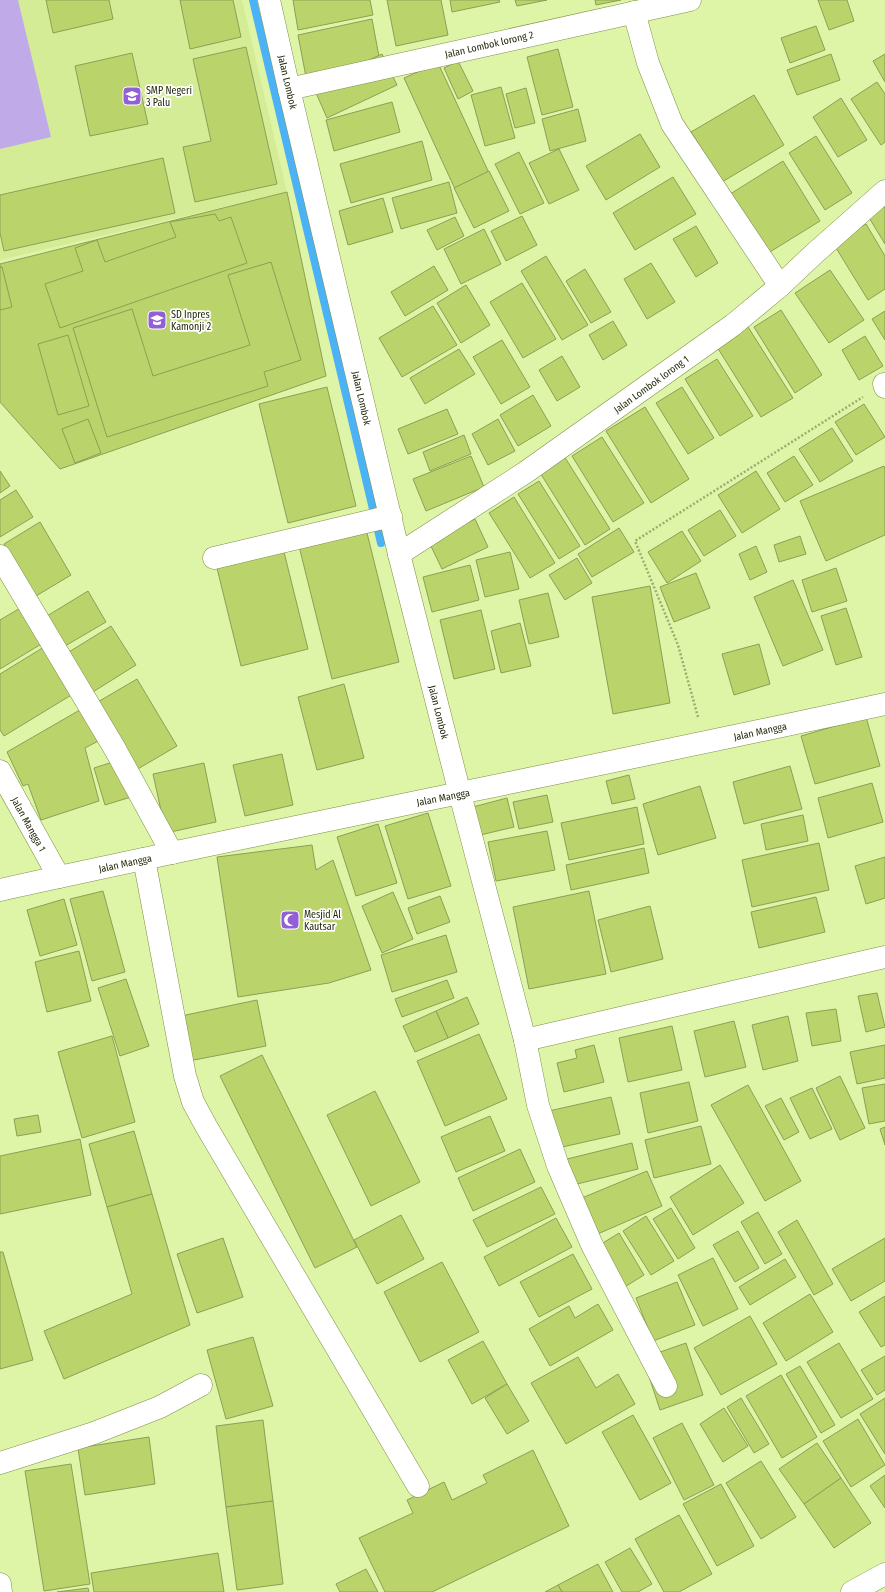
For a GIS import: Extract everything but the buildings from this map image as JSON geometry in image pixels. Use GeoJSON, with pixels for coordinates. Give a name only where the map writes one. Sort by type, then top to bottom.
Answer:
{"type":"FeatureCollection","features":[{"type":"Feature","properties":{"kind":"street","name":"Jalan Lombok"},"geometry":{"type":"LineString","coordinates":[[269,0],[399,554],[525,1040],[538,1105],[558,1166],[592,1245],[666,1386]]}},
{"type":"Feature","properties":{"kind":"street","name":"Jalan Lombok lorong 2"},"geometry":{"type":"LineString","coordinates":[[289,89],[690,0]]}},
{"type":"Feature","properties":{"kind":"street"},"geometry":{"type":"LineString","coordinates":[[634,12],[648,62],[672,124],[780,286]]}},
{"type":"Feature","properties":{"kind":"street","name":"Jalan Lombok lorong 1"},"geometry":{"type":"LineString","coordinates":[[399,554],[526,472],[733,325],[780,286],[885,191]]}},
{"type":"Feature","properties":{"kind":"street"},"geometry":{"type":"LineString","coordinates":[[214,558],[391,516]]}},
{"type":"Feature","properties":{"kind":"street"},"geometry":{"type":"LineString","coordinates":[[0,556],[111,742],[172,853]]}},
{"type":"Feature","properties":{"kind":"street","name":"Jalan Mangga"},"geometry":{"type":"LineString","coordinates":[[0,890],[335,818],[460,794],[885,704]]}},
{"type":"Feature","properties":{"kind":"street","name":"Jalan Mangga 1"},"geometry":{"type":"LineString","coordinates":[[0,771],[59,877]]}},
{"type":"Feature","properties":{"kind":"street"},"geometry":{"type":"LineString","coordinates":[[144,859],[185,1076],[194,1102],[206,1126],[418,1486]]}},
{"type":"Feature","properties":{"kind":"street"},"geometry":{"type":"LineString","coordinates":[[525,1040],[885,957]]}},
{"type":"Feature","properties":{"kind":"street"},"geometry":{"type":"LineString","coordinates":[[0,1463],[94,1433],[160,1407],[201,1385]]}},
{"type":"Feature","properties":{"kind":"street"},"geometry":{"type":"LineString","coordinates":[[852,1592],[885,1574]]}},
{"type":"Feature","properties":{"kind":"street"},"geometry":{"type":"LineString","coordinates":[[0,1584],[1,1592]]}},
{"type":"Feature","properties":{"kind":"path"},"geometry":{"type":"LineString","coordinates":[[705,743],[678,645],[635,541],[885,385]]}},
{"type":"Feature","properties":{"kind":"shaded area","name":"SMP Negeri 3 Palu"},"geometry":{"type":"Polygon","coordinates":[[[0,0],[242,0],[287,192],[0,260],[0,0]]]}},
{"type":"Feature","properties":{"kind":"shaded area"},"geometry":{"type":"Polygon","coordinates":[[[0,0],[18,0],[51,137],[0,149],[0,0]]]}},
{"type":"Feature","properties":{"kind":"waterway"},"geometry":{"type":"LineString","coordinates":[[253,0],[381,543]]}},
{"type":"Feature","properties":{"kind":"place","name":"SMP Negeri 3 Palu"},"geometry":{"type":"Point","coordinates":[132,96]}},
{"type":"Feature","properties":{"kind":"place","name":"SD Inpres Kamonji 2"},"geometry":{"type":"Point","coordinates":[157,320]}},
{"type":"Feature","properties":{"kind":"place","name":"Mesjid Al Kautsar"},"geometry":{"type":"Point","coordinates":[290,920]}}]}
